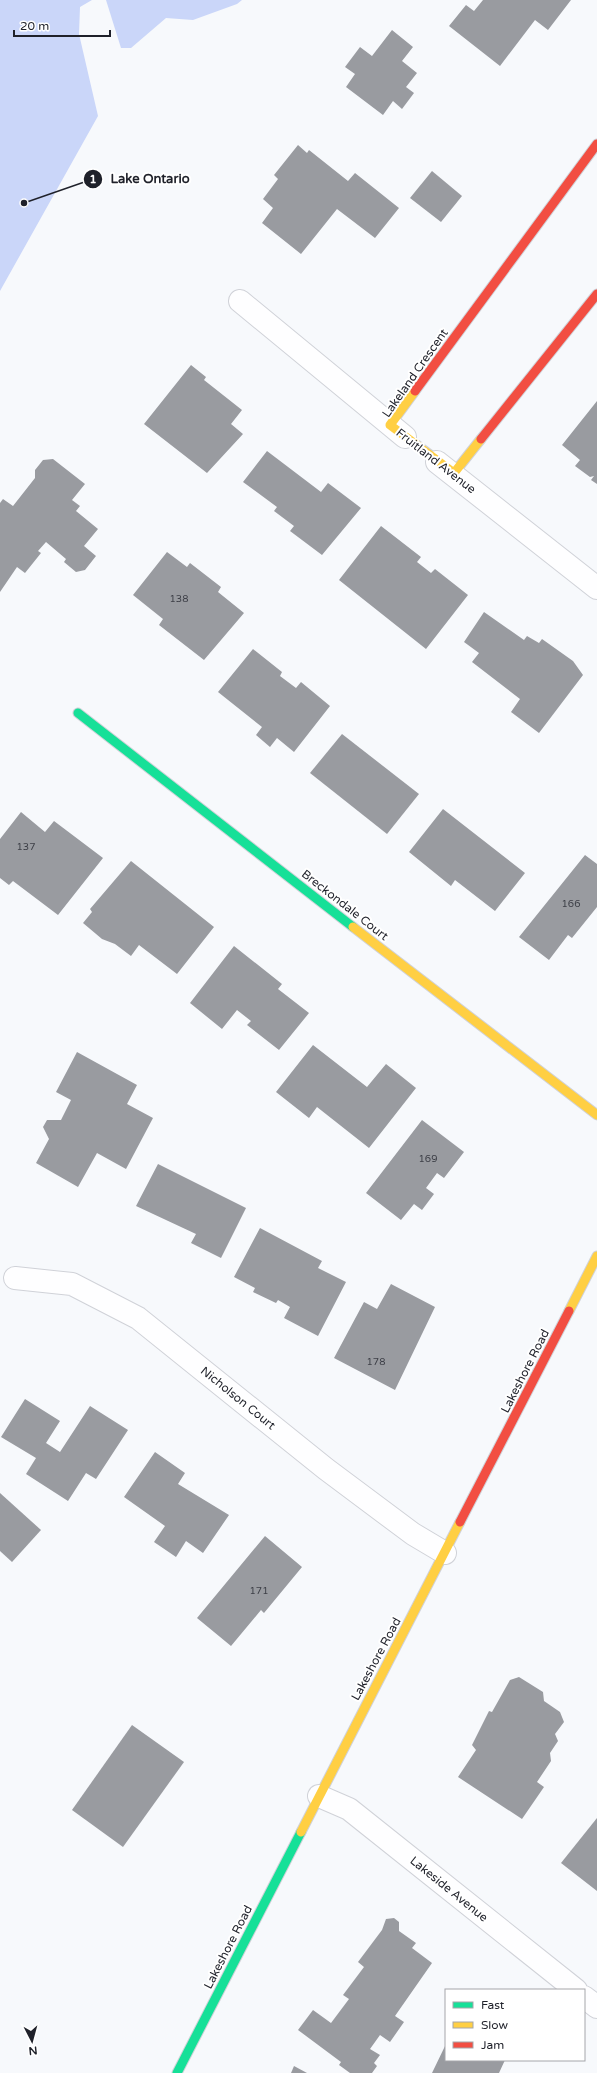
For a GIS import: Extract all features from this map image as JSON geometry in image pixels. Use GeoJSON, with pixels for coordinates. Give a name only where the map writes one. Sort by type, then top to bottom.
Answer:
{"type":"FeatureCollection","features":[{"type":"Feature","properties":{"kind":"street","name":"Lakeland Crescent"},"geometry":{"type":"LineString","coordinates":[[597,144],[390,425],[454,473],[597,294]]}},
{"type":"Feature","properties":{"kind":"street","name":"Fruitland Avenue"},"geometry":{"type":"LineString","coordinates":[[240,301],[390,425],[597,588]]}},
{"type":"Feature","properties":{"kind":"street","name":"Breckondale Court"},"geometry":{"type":"LineString","coordinates":[[78,713],[515,1054],[597,1115]]}},
{"type":"Feature","properties":{"kind":"street","name":"Lakeshore Road"},"geometry":{"type":"LineString","coordinates":[[177,2073],[318,1796],[445,1553],[597,1256]]}},
{"type":"Feature","properties":{"kind":"street","name":"Nicholson Court"},"geometry":{"type":"LineString","coordinates":[[15,1278],[72,1284],[138,1318],[326,1469],[412,1534],[445,1553]]}},
{"type":"Feature","properties":{"kind":"street","name":"Lakeside Avenue"},"geometry":{"type":"LineString","coordinates":[[318,1796],[349,1809],[575,1989]]}},
{"type":"Feature","properties":{"kind":"street"},"geometry":{"type":"LineString","coordinates":[[585,1998],[597,2007]]}},
{"type":"Feature","properties":{"kind":"water"},"geometry":{"type":"Polygon","coordinates":[[[0,0],[92,0],[80,7],[79,34],[98,116],[0,291],[0,0]]]}},
{"type":"Feature","properties":{"kind":"water"},"geometry":{"type":"Polygon","coordinates":[[[106,0],[242,0],[237,4],[193,20],[166,18],[131,48],[121,48],[106,0]]]}},
{"type":"Feature","properties":{"kind":"building"},"geometry":{"type":"Polygon","coordinates":[[[483,0],[571,0],[548,30],[535,20],[500,66],[449,26],[466,5],[474,11],[483,0]]]}},
{"type":"Feature","properties":{"kind":"building"},"geometry":{"type":"Polygon","coordinates":[[[392,30],[413,47],[402,61],[417,73],[406,87],[414,93],[402,109],[393,101],[383,115],[346,87],[355,74],[345,67],[360,47],[372,56],[392,30]]]}},
{"type":"Feature","properties":{"kind":"building"},"geometry":{"type":"Polygon","coordinates":[[[298,145],[307,153],[309,150],[348,181],[355,173],[399,208],[375,238],[337,209],[301,254],[262,223],[273,208],[263,199],[278,179],[274,175],[298,145]]]}},
{"type":"Feature","properties":{"kind":"building"},"geometry":{"type":"Polygon","coordinates":[[[432,171],[462,196],[441,222],[410,198],[432,171]]]}},
{"type":"Feature","properties":{"kind":"building"},"geometry":{"type":"Polygon","coordinates":[[[191,365],[206,377],[204,380],[242,410],[231,424],[243,434],[207,473],[144,424],[191,365]]]}},
{"type":"Feature","properties":{"kind":"building"},"geometry":{"type":"Polygon","coordinates":[[[597,401],[597,484],[591,480],[594,476],[590,477],[575,466],[580,460],[562,445],[597,401]]]}},
{"type":"Feature","properties":{"kind":"building"},"geometry":{"type":"Polygon","coordinates":[[[267,451],[321,492],[328,483],[361,508],[322,555],[290,531],[294,526],[274,511],[277,507],[243,482],[267,451]]]}},
{"type":"Feature","properties":{"kind":"building"},"geometry":{"type":"Polygon","coordinates":[[[53,459],[85,484],[72,500],[80,506],[76,511],[98,529],[84,546],[96,556],[85,570],[76,572],[64,562],[66,559],[46,542],[38,551],[41,553],[25,573],[17,567],[0,592],[0,503],[3,499],[13,506],[35,478],[35,470],[43,460],[53,459]]]}},
{"type":"Feature","properties":{"kind":"building"},"geometry":{"type":"Polygon","coordinates":[[[381,526],[421,557],[417,562],[431,573],[435,569],[468,595],[426,649],[339,580],[381,526]]]}},
{"type":"Feature","properties":{"kind":"building"},"geometry":{"type":"Polygon","coordinates":[[[167,552],[187,567],[190,563],[221,587],[218,592],[244,613],[204,660],[159,625],[163,619],[133,595],[167,552]]]}},
{"type":"Feature","properties":{"kind":"building"},"geometry":{"type":"Polygon","coordinates":[[[484,612],[524,640],[527,636],[539,643],[542,639],[573,661],[583,675],[539,733],[511,712],[520,699],[472,662],[479,653],[464,642],[484,612]]]}},
{"type":"Feature","properties":{"kind":"building"},"geometry":{"type":"Polygon","coordinates":[[[253,649],[282,672],[280,676],[296,688],[301,682],[330,706],[294,752],[277,738],[270,747],[256,735],[262,727],[218,692],[253,649]]]}},
{"type":"Feature","properties":{"kind":"building"},"geometry":{"type":"Polygon","coordinates":[[[342,734],[419,794],[387,834],[310,773],[342,734]]]}},
{"type":"Feature","properties":{"kind":"building"},"geometry":{"type":"Polygon","coordinates":[[[443,809],[525,873],[495,911],[455,880],[451,886],[409,852],[443,809]]]}},
{"type":"Feature","properties":{"kind":"building"},"geometry":{"type":"Polygon","coordinates":[[[21,812],[45,832],[54,821],[103,858],[58,915],[13,881],[9,885],[0,878],[0,839],[21,812]]]}},
{"type":"Feature","properties":{"kind":"building"},"geometry":{"type":"Polygon","coordinates":[[[585,855],[597,864],[597,907],[572,938],[568,935],[549,960],[519,937],[585,855]]]}},
{"type":"Feature","properties":{"kind":"building"},"geometry":{"type":"Polygon","coordinates":[[[131,861],[214,927],[177,974],[139,945],[131,956],[115,944],[102,939],[83,923],[92,912],[90,909],[131,861]]]}},
{"type":"Feature","properties":{"kind":"building"},"geometry":{"type":"Polygon","coordinates":[[[234,946],[282,984],[278,989],[309,1013],[279,1050],[247,1025],[251,1021],[237,1010],[222,1029],[190,1003],[234,946]]]}},
{"type":"Feature","properties":{"kind":"building"},"geometry":{"type":"Polygon","coordinates":[[[313,1045],[367,1087],[386,1064],[416,1088],[369,1148],[317,1107],[309,1118],[276,1092],[313,1045]]]}},
{"type":"Feature","properties":{"kind":"building"},"geometry":{"type":"Polygon","coordinates":[[[77,1052],[137,1085],[127,1104],[153,1118],[126,1169],[97,1153],[78,1187],[36,1163],[49,1139],[43,1127],[47,1120],[61,1120],[71,1100],[56,1092],[77,1052]]]}},
{"type":"Feature","properties":{"kind":"building"},"geometry":{"type":"Polygon","coordinates":[[[422,1120],[464,1152],[444,1178],[437,1173],[426,1188],[434,1194],[422,1210],[414,1204],[401,1220],[366,1193],[422,1120]]]}},
{"type":"Feature","properties":{"kind":"building"},"geometry":{"type":"Polygon","coordinates":[[[158,1164],[246,1208],[221,1258],[191,1243],[196,1234],[136,1206],[158,1164]]]}},
{"type":"Feature","properties":{"kind":"building"},"geometry":{"type":"Polygon","coordinates":[[[260,1228],[322,1261],[318,1268],[346,1282],[318,1336],[284,1318],[290,1307],[278,1300],[276,1303],[253,1292],[255,1288],[234,1277],[260,1228]]]}},
{"type":"Feature","properties":{"kind":"building"},"geometry":{"type":"Polygon","coordinates":[[[391,1284],[435,1307],[395,1390],[334,1358],[364,1302],[377,1309],[391,1284]]]}},
{"type":"Feature","properties":{"kind":"building"},"geometry":{"type":"Polygon","coordinates":[[[25,1399],[60,1421],[46,1443],[60,1452],[90,1406],[128,1430],[96,1479],[86,1473],[68,1501],[26,1474],[36,1458],[1,1437],[25,1399]]]}},
{"type":"Feature","properties":{"kind":"building"},"geometry":{"type":"Polygon","coordinates":[[[155,1452],[185,1473],[178,1484],[229,1515],[203,1553],[186,1541],[176,1557],[154,1542],[165,1526],[124,1497],[155,1452]]]}},
{"type":"Feature","properties":{"kind":"building"},"geometry":{"type":"Polygon","coordinates":[[[0,1493],[41,1530],[12,1562],[0,1551],[0,1493]]]}},
{"type":"Feature","properties":{"kind":"building"},"geometry":{"type":"Polygon","coordinates":[[[265,1536],[302,1567],[264,1613],[261,1610],[231,1646],[197,1618],[265,1536]]]}},
{"type":"Feature","properties":{"kind":"building"},"geometry":{"type":"Polygon","coordinates":[[[519,1677],[543,1692],[544,1701],[560,1712],[564,1722],[555,1734],[558,1741],[550,1753],[551,1761],[537,1782],[544,1787],[522,1819],[458,1777],[476,1750],[472,1745],[489,1711],[492,1712],[510,1680],[519,1677]]]}},
{"type":"Feature","properties":{"kind":"building"},"geometry":{"type":"Polygon","coordinates":[[[132,1725],[184,1762],[123,1847],[72,1810],[132,1725]]]}},
{"type":"Feature","properties":{"kind":"building"},"geometry":{"type":"Polygon","coordinates":[[[597,1818],[597,1891],[561,1863],[597,1818]]]}},
{"type":"Feature","properties":{"kind":"building"},"geometry":{"type":"Polygon","coordinates":[[[394,1918],[399,1922],[399,1931],[416,1943],[412,1948],[432,1963],[395,2016],[404,2022],[390,2042],[380,2035],[370,2049],[380,2055],[374,2063],[377,2066],[372,2073],[350,2073],[339,2065],[341,2062],[298,2030],[313,2010],[331,2023],[349,1999],[343,1995],[364,1967],[358,1962],[382,1930],[386,1919],[394,1918]]]}},
{"type":"Feature","properties":{"kind":"building"},"geometry":{"type":"Polygon","coordinates":[[[445,2046],[445,2061],[505,2061],[499,2073],[432,2073],[445,2046]]]}},
{"type":"Feature","properties":{"kind":"building"},"geometry":{"type":"Polygon","coordinates":[[[294,2066],[307,2073],[291,2073],[294,2066]]]}},
{"type":"Feature","properties":{"kind":"traffic: fast"},"geometry":{"type":"LineString","coordinates":[[78,713],[353,927]]}},
{"type":"Feature","properties":{"kind":"traffic: fast"},"geometry":{"type":"LineString","coordinates":[[177,2073],[301,1832]]}},
{"type":"Feature","properties":{"kind":"traffic: slow"},"geometry":{"type":"LineString","coordinates":[[415,391],[390,425],[454,473],[481,439]]}},
{"type":"Feature","properties":{"kind":"traffic: slow"},"geometry":{"type":"LineString","coordinates":[[353,927],[597,1115]]}},
{"type":"Feature","properties":{"kind":"traffic: slow"},"geometry":{"type":"LineString","coordinates":[[569,1311],[597,1256]]}},
{"type":"Feature","properties":{"kind":"traffic: slow"},"geometry":{"type":"LineString","coordinates":[[301,1832],[460,1522]]}},
{"type":"Feature","properties":{"kind":"traffic: jam"},"geometry":{"type":"LineString","coordinates":[[415,391],[597,144]]}},
{"type":"Feature","properties":{"kind":"traffic: jam"},"geometry":{"type":"LineString","coordinates":[[481,439],[597,294]]}},
{"type":"Feature","properties":{"kind":"traffic: jam"},"geometry":{"type":"LineString","coordinates":[[460,1522],[569,1311]]}},
{"type":"Feature","properties":{"kind":"place","name":"Lake Ontario"},"geometry":{"type":"Point","coordinates":[24,203]}}]}
